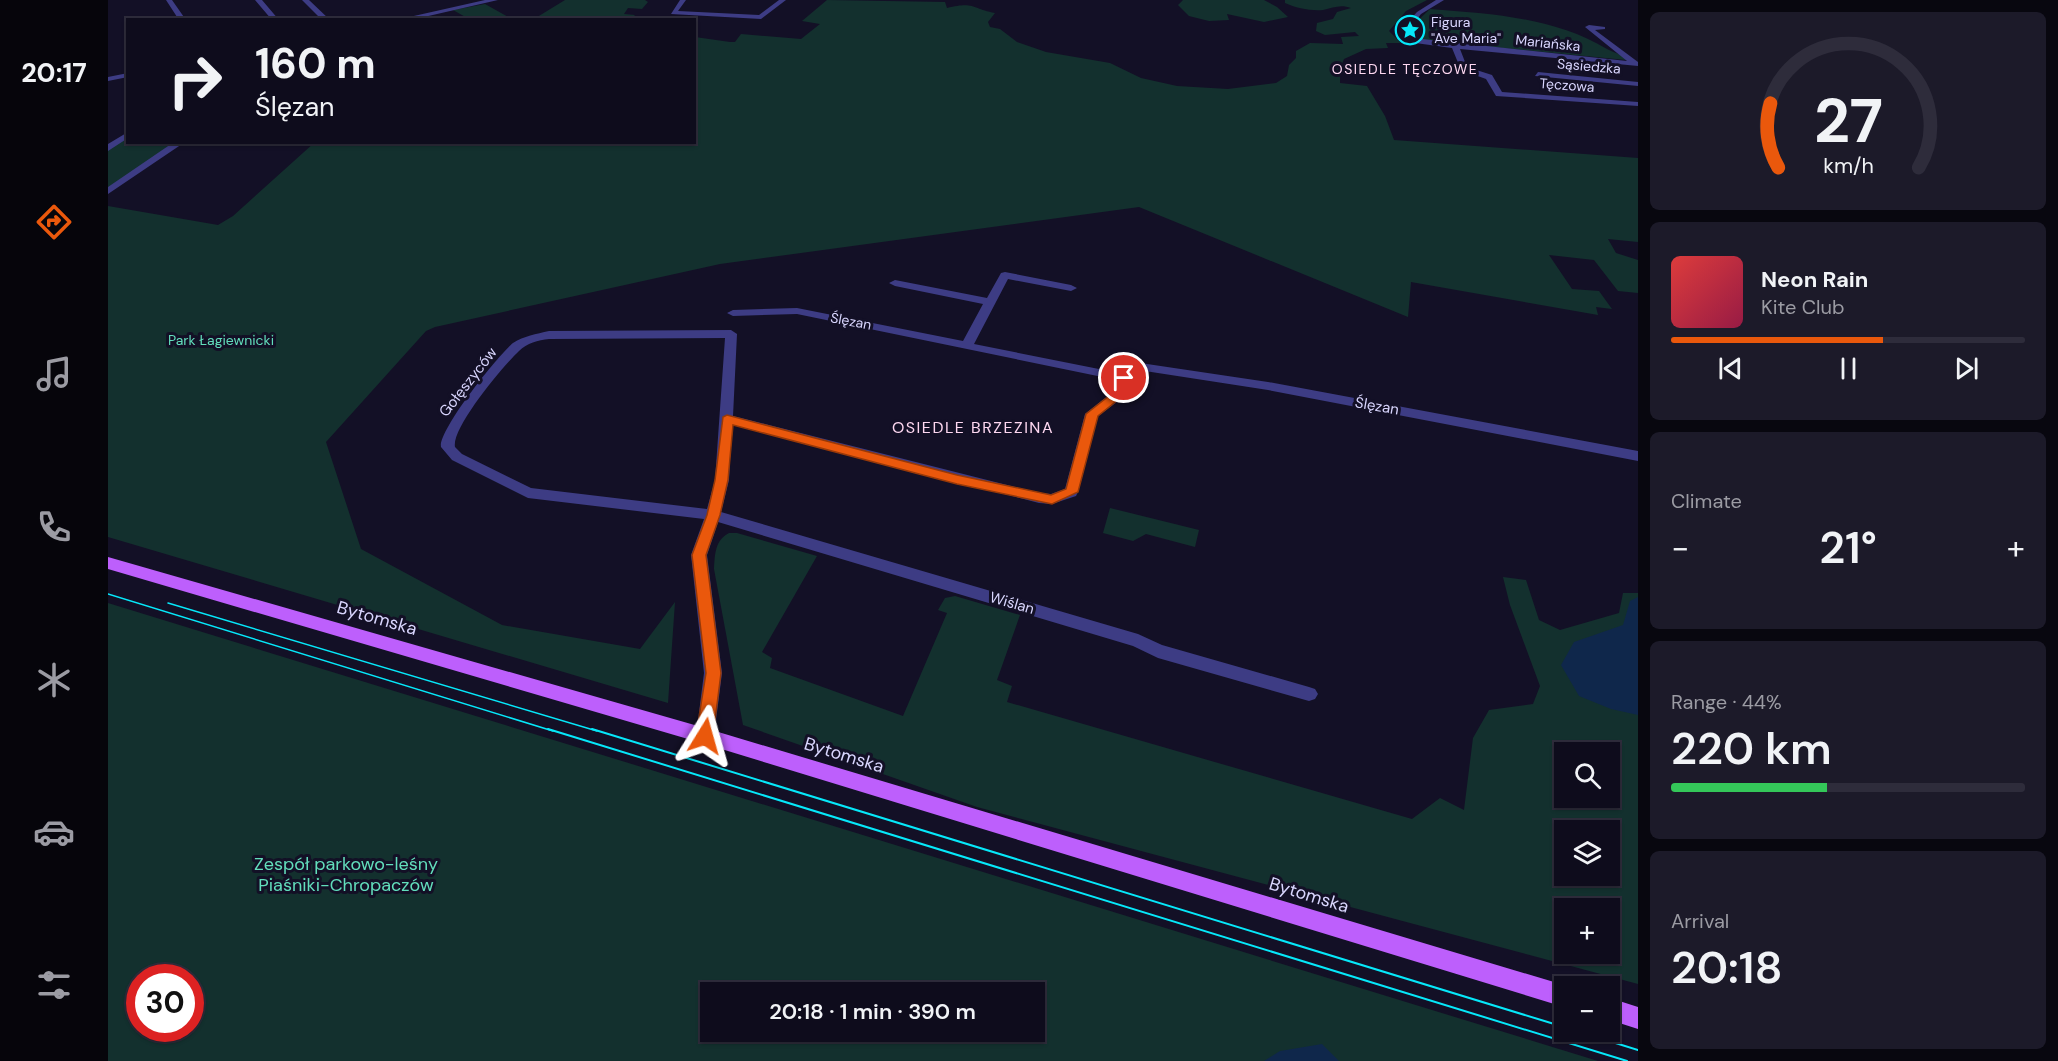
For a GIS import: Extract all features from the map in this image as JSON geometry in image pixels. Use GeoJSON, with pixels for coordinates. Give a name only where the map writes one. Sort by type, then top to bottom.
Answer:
{"type":"FeatureCollection","features":[{"type":"Feature","properties":{"kind":"main road","name":"Bytomska"},"geometry":{"type":"LineString","coordinates":[[111,564],[705,736],[1554,993]]}},
{"type":"Feature","properties":{"kind":"main road"},"geometry":{"type":"LineString","coordinates":[[1620,1012],[1638,1018]]}},
{"type":"Feature","properties":{"kind":"street"},"geometry":{"type":"LineString","coordinates":[[170,0],[182,18]]}},
{"type":"Feature","properties":{"kind":"street"},"geometry":{"type":"LineString","coordinates":[[258,0],[274,18]]}},
{"type":"Feature","properties":{"kind":"street"},"geometry":{"type":"LineString","coordinates":[[305,0],[325,18]]}},
{"type":"Feature","properties":{"kind":"street"},"geometry":{"type":"LineString","coordinates":[[409,18],[495,0]]}},
{"type":"Feature","properties":{"kind":"street"},"geometry":{"type":"LineString","coordinates":[[683,0],[673,13],[761,17],[783,0]]}},
{"type":"Feature","properties":{"kind":"street","name":"Mariańska"},"geometry":{"type":"LineString","coordinates":[[1441,0],[1419,13],[1402,33],[1419,42],[1455,47],[1636,64]]}},
{"type":"Feature","properties":{"kind":"street"},"geometry":{"type":"LineString","coordinates":[[1603,28],[1589,27],[1601,40],[1623,52],[1636,64]]}},
{"type":"Feature","properties":{"kind":"street","name":"Tęczowa"},"geometry":{"type":"LineString","coordinates":[[1455,47],[1464,69],[1489,77],[1499,94],[1638,104]]}},
{"type":"Feature","properties":{"kind":"street","name":"Sąsiedzka"},"geometry":{"type":"LineString","coordinates":[[1538,74],[1638,84]]}},
{"type":"Feature","properties":{"kind":"street"},"geometry":{"type":"LineString","coordinates":[[108,79],[126,75]]}},
{"type":"Feature","properties":{"kind":"street"},"geometry":{"type":"LineString","coordinates":[[108,148],[126,135]]}},
{"type":"Feature","properties":{"kind":"street"},"geometry":{"type":"LineString","coordinates":[[108,191],[178,144]]}},
{"type":"Feature","properties":{"kind":"street"},"geometry":{"type":"LineString","coordinates":[[967,345],[1005,275],[1071,288]]}},
{"type":"Feature","properties":{"kind":"street"},"geometry":{"type":"LineString","coordinates":[[895,283],[990,302]]}},
{"type":"Feature","properties":{"kind":"street","name":"Ślęzan"},"geometry":{"type":"LineString","coordinates":[[733,313],[796,311],[1124,378]]}},
{"type":"Feature","properties":{"kind":"street","name":"Gołęszyców"},"geometry":{"type":"LineString","coordinates":[[713,515],[528,493],[457,457],[450,451],[447,442],[454,425],[516,347],[532,338],[549,335],[731,334],[727,419]]}},
{"type":"Feature","properties":{"kind":"street","name":"Ślęzan"},"geometry":{"type":"LineString","coordinates":[[727,419],[957,480],[1052,499],[1071,492],[1092,414],[1120,393],[1127,365],[1227,380],[1638,456]]}},
{"type":"Feature","properties":{"kind":"street"},"geometry":{"type":"LineString","coordinates":[[705,736],[713,673],[699,555],[722,480],[727,419]]}},
{"type":"Feature","properties":{"kind":"street","name":"Wiślan"},"geometry":{"type":"LineString","coordinates":[[713,515],[1138,641],[1158,651],[1309,694]]}},
{"type":"Feature","properties":{"kind":"green space"},"geometry":{"type":"Polygon","coordinates":[[[565,0],[645,0],[648,2],[642,9],[628,8],[624,14],[635,15],[632,18],[536,18],[565,0]]]}},
{"type":"Feature","properties":{"kind":"green space","name":"Park Łagiewnicki"},"geometry":{"type":"Polygon","coordinates":[[[827,0],[945,2],[947,8],[973,6],[995,13],[988,22],[990,27],[1000,29],[1017,42],[1046,52],[1110,63],[1141,78],[1177,86],[1228,89],[1276,83],[1287,76],[1289,65],[1296,58],[1296,51],[1310,43],[1343,44],[1341,37],[1359,36],[1355,32],[1325,35],[1316,31],[1317,23],[1333,19],[1337,12],[1351,8],[1340,6],[1323,10],[1308,10],[1289,5],[1285,3],[1285,0],[1427,0],[1406,11],[1389,31],[1401,43],[1386,43],[1388,48],[1366,49],[1344,59],[1340,69],[1340,83],[1367,86],[1385,116],[1394,140],[1638,158],[1638,242],[1608,239],[1616,253],[1638,260],[1638,293],[1618,291],[1594,260],[1549,255],[1572,289],[1599,291],[1612,309],[1596,307],[1598,315],[1411,282],[1408,317],[1139,207],[720,264],[435,327],[426,331],[326,442],[361,549],[502,625],[640,649],[675,602],[668,703],[108,537],[108,206],[218,225],[233,216],[313,144],[696,144],[696,37],[730,42],[735,42],[741,34],[801,39],[820,24],[802,21],[827,0]]]}},
{"type":"Feature","properties":{"kind":"green space"},"geometry":{"type":"Polygon","coordinates":[[[1183,0],[1264,0],[1277,7],[1288,17],[1264,22],[1227,14],[1229,20],[1209,21],[1189,16],[1178,5],[1183,0]]]}},
{"type":"Feature","properties":{"kind":"green space"},"geometry":{"type":"Polygon","coordinates":[[[485,4],[510,18],[467,18],[453,10],[485,4]]]}},
{"type":"Feature","properties":{"kind":"green space"},"geometry":{"type":"Polygon","coordinates":[[[1430,9],[1499,15],[1544,24],[1586,38],[1620,54],[1626,60],[1420,40],[1411,35],[1412,26],[1430,9]]]}},
{"type":"Feature","properties":{"kind":"green space"},"geometry":{"type":"Polygon","coordinates":[[[126,135],[126,144],[179,144],[108,191],[108,148],[126,135]]]}},
{"type":"Feature","properties":{"kind":"green space"},"geometry":{"type":"Polygon","coordinates":[[[1110,508],[1199,530],[1195,547],[1146,534],[1133,541],[1103,533],[1110,508]]]}},
{"type":"Feature","properties":{"kind":"green space"},"geometry":{"type":"Polygon","coordinates":[[[729,533],[737,533],[817,556],[762,652],[772,658],[770,668],[903,716],[947,613],[938,610],[945,598],[955,596],[1020,615],[997,680],[1012,686],[1007,702],[1412,819],[1440,798],[1464,810],[1473,738],[1489,710],[1533,704],[1540,686],[1510,605],[1503,577],[1526,580],[1539,620],[1560,630],[1619,613],[1623,593],[1638,593],[1638,984],[1620,979],[1620,976],[1608,976],[1563,964],[1620,964],[1620,898],[1554,898],[1554,962],[977,807],[743,725],[714,569],[717,548],[721,539],[729,533]]]}},
{"type":"Feature","properties":{"kind":"green space","name":"Zespół parkowo-leśny Piaśniki-Chropaczów"},"geometry":{"type":"Polygon","coordinates":[[[108,603],[1598,1061],[108,1061],[108,603]]]}},
{"type":"Feature","properties":{"kind":"water"},"geometry":{"type":"Polygon","coordinates":[[[1638,597],[1638,715],[1611,709],[1579,696],[1561,665],[1574,642],[1623,625],[1630,601],[1638,597]]]}},
{"type":"Feature","properties":{"kind":"water"},"geometry":{"type":"Polygon","coordinates":[[[1322,1044],[1339,1061],[1264,1061],[1280,1051],[1322,1044]]]}},
{"type":"Feature","properties":{"kind":"tram line"},"geometry":{"type":"LineString","coordinates":[[108,594],[553,731]]}},
{"type":"Feature","properties":{"kind":"tram line"},"geometry":{"type":"LineString","coordinates":[[168,603],[597,731]]}},
{"type":"Feature","properties":{"kind":"tram line"},"geometry":{"type":"LineString","coordinates":[[548,729],[1627,1061]]}},
{"type":"Feature","properties":{"kind":"tram line"},"geometry":{"type":"LineString","coordinates":[[592,729],[1554,1024]]}},
{"type":"Feature","properties":{"kind":"tram line"},"geometry":{"type":"LineString","coordinates":[[1612,1042],[1638,1050]]}},
{"type":"Feature","properties":{"kind":"place","name":"Figura \"Ave Maria\""},"geometry":{"type":"Point","coordinates":[1410,30]}},
{"type":"Feature","properties":{"kind":"district","name":"OSIEDLE TĘCZOWE"},"geometry":{"type":"Point","coordinates":[1405,69]}},
{"type":"Feature","properties":{"kind":"district","name":"OSIEDLE BRZEZINA"},"geometry":{"type":"Point","coordinates":[973,427]}},
{"type":"Feature","properties":{"kind":"route"},"geometry":{"type":"LineString","coordinates":[[705,736],[713,673],[699,555],[722,480],[727,419],[957,480],[1052,499],[1064,497],[1071,492],[1092,414],[1120,393],[1124,378]]}}]}
